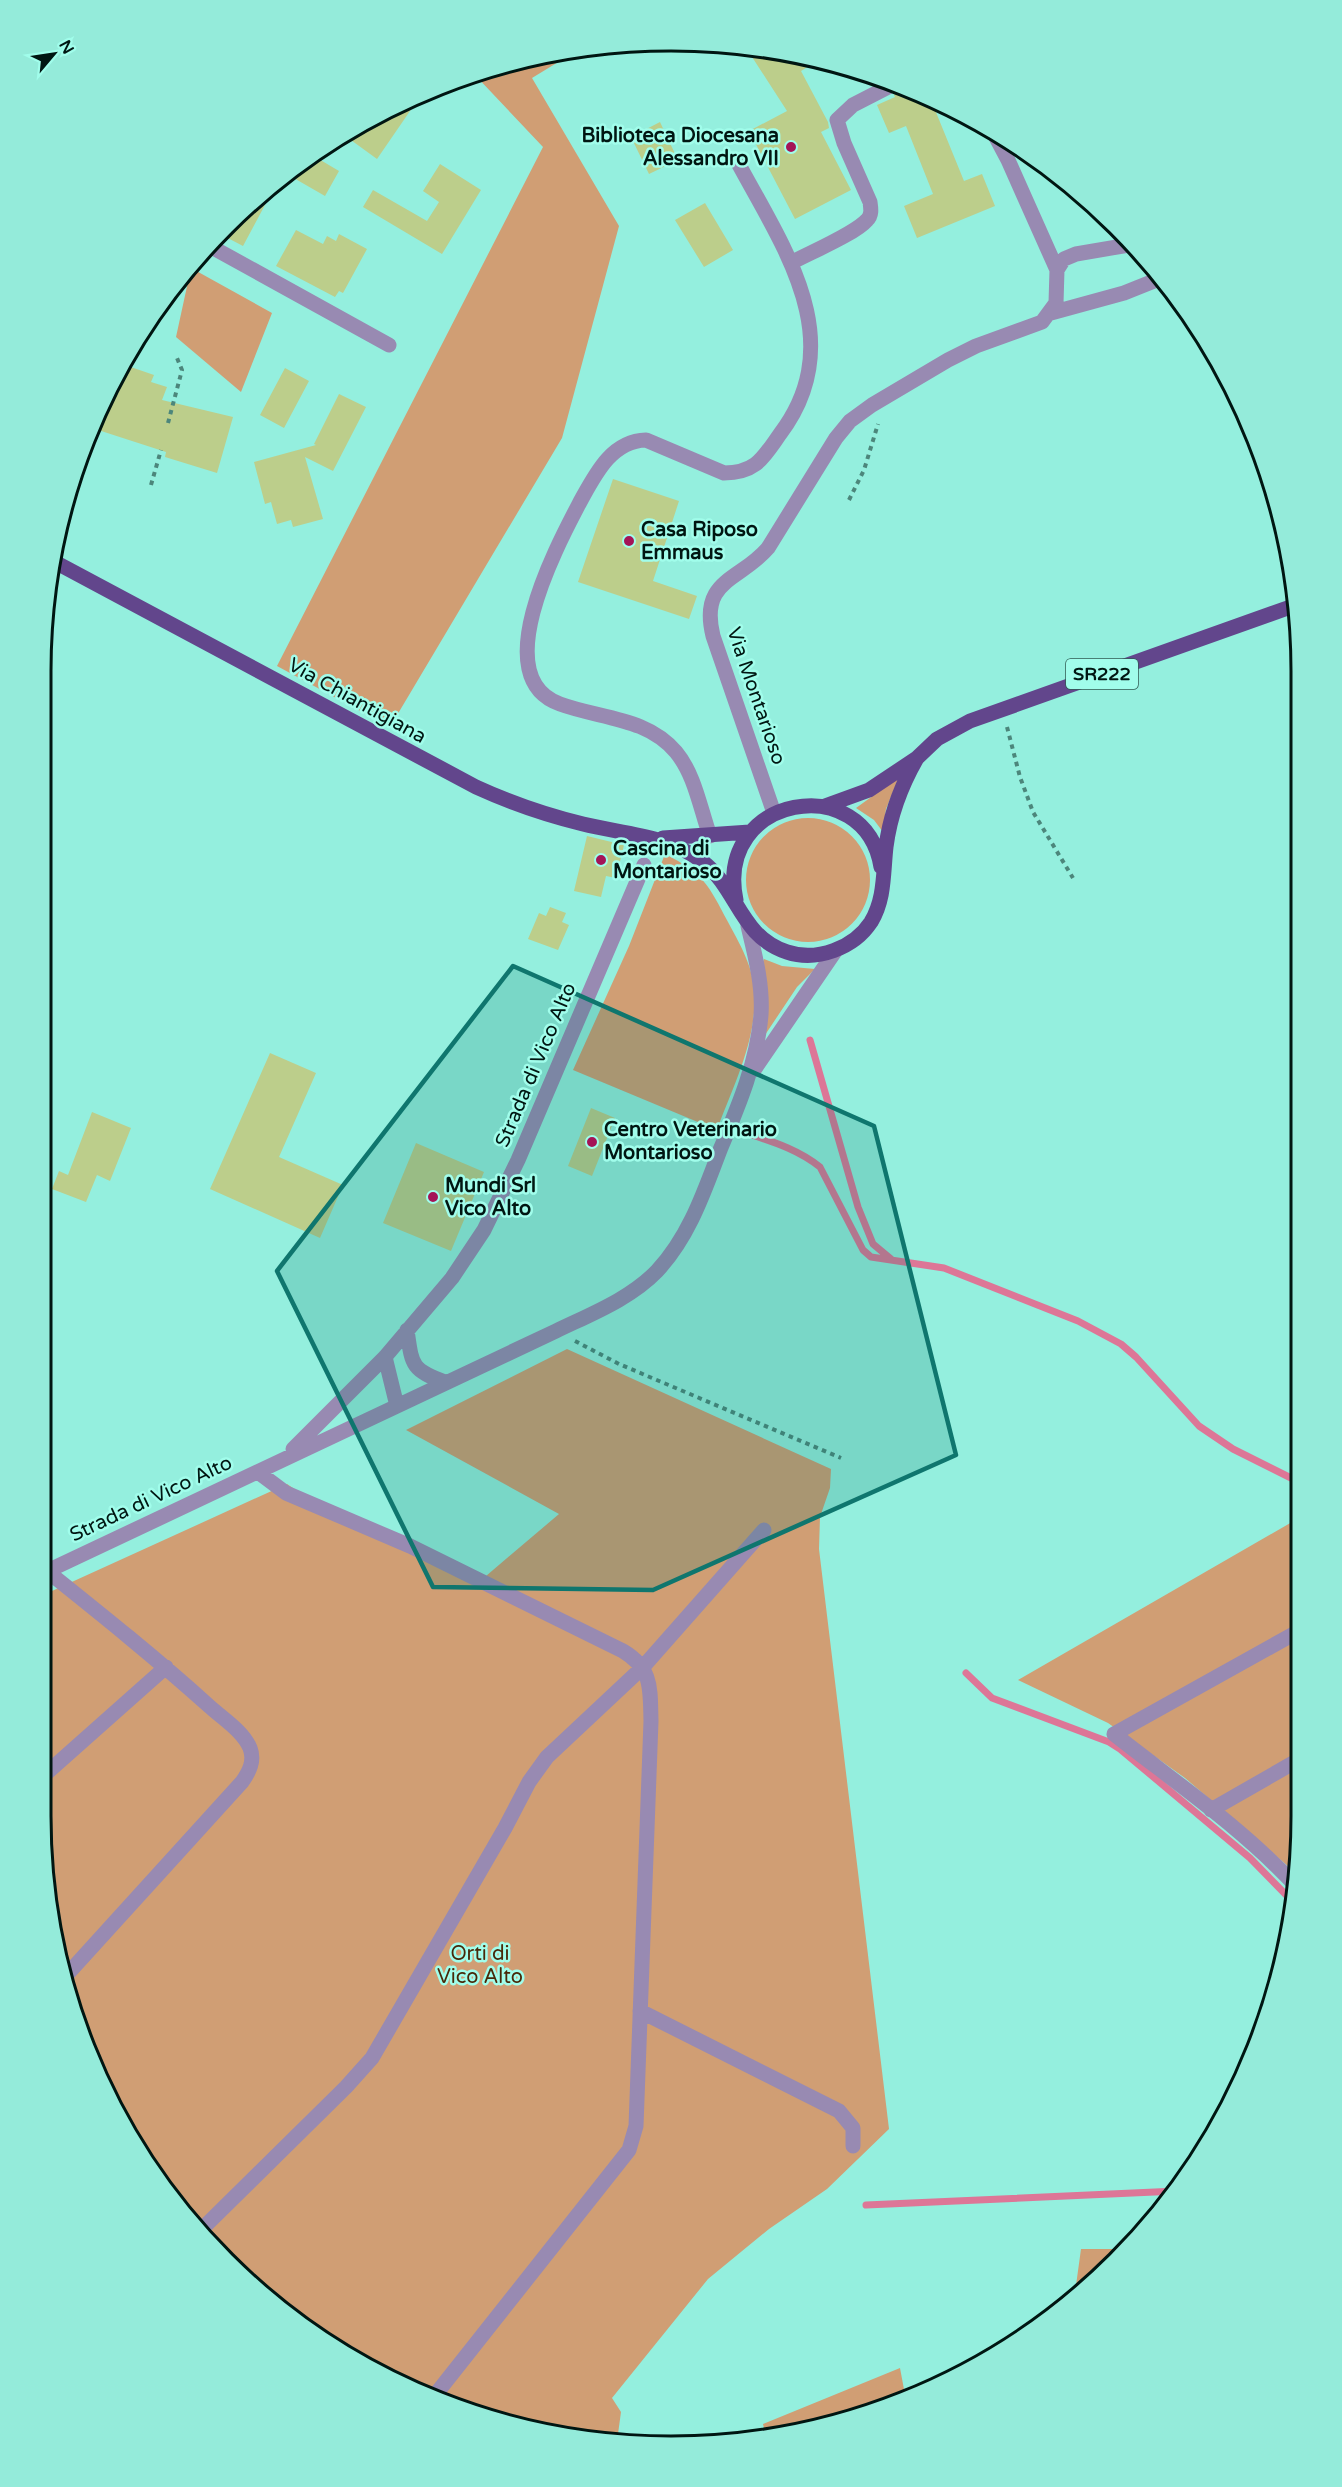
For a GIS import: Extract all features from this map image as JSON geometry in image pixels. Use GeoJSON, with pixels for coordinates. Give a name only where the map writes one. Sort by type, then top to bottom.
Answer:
{"type":"FeatureCollection","features":[{"type":"Feature","properties":{"kind":"main road","name":"Via Chiantigiana"},"geometry":{"type":"LineString","coordinates":[[60,565],[476,787],[516,804],[560,818],[656,838],[690,854],[707,866],[722,882],[748,926],[766,942],[788,953],[812,956],[836,950],[855,939],[870,923],[880,903],[891,823],[905,779],[917,758]]}},
{"type":"Feature","properties":{"kind":"main road","name":"Via Chiantigiana"},"geometry":{"type":"LineString","coordinates":[[825,807],[858,796],[917,758],[948,732],[1003,709],[1288,608]]}},
{"type":"Feature","properties":{"kind":"main road","name":"Via Chiantigiana"},"geometry":{"type":"LineString","coordinates":[[738,908],[733,882],[737,856],[750,832],[774,813],[790,807],[807,805],[825,807],[848,816],[867,833],[879,855],[883,880]]}},
{"type":"Feature","properties":{"kind":"main road","name":"Via Chiantigiana"},"geometry":{"type":"LineString","coordinates":[[656,838],[750,832]]}},
{"type":"Feature","properties":{"kind":"street"},"geometry":{"type":"LineString","coordinates":[[791,263],[857,228],[869,218],[872,211],[870,202],[844,143],[837,120],[853,105],[884,89]]}},
{"type":"Feature","properties":{"kind":"street"},"geometry":{"type":"LineString","coordinates":[[1000,146],[1057,270],[1057,299],[1051,313]]}},
{"type":"Feature","properties":{"kind":"street"},"geometry":{"type":"LineString","coordinates":[[710,836],[688,771],[676,753],[650,731],[633,723],[558,704],[540,691],[530,678],[528,634],[536,597],[550,565],[580,502],[605,460],[615,451],[636,440],[646,440],[724,473],[737,473],[758,464],[786,428],[804,392],[812,345],[807,308],[791,263],[737,161]]}},
{"type":"Feature","properties":{"kind":"street"},"geometry":{"type":"LineString","coordinates":[[1057,270],[1062,261],[1070,256],[1122,246]]}},
{"type":"Feature","properties":{"kind":"street"},"geometry":{"type":"LineString","coordinates":[[217,250],[389,345]]}},
{"type":"Feature","properties":{"kind":"street","name":"Via Montarioso"},"geometry":{"type":"LineString","coordinates":[[774,813],[713,636],[710,615],[714,595],[726,579],[754,561],[768,548],[841,430],[861,412],[948,360],[982,344],[1034,327],[1051,313],[1124,293],[1153,281]]}},
{"type":"Feature","properties":{"kind":"street","name":"Strada di Vico Alto"},"geometry":{"type":"LineString","coordinates":[[280,1461],[312,1433],[385,1357],[472,1251],[495,1211],[644,865]]}},
{"type":"Feature","properties":{"kind":"street","name":"Strada di Vico Alto"},"geometry":{"type":"LineString","coordinates":[[51,1570],[556,1330],[631,1292],[658,1270],[685,1232],[701,1199],[749,1077],[761,1018],[761,1001],[757,965],[748,926]]}},
{"type":"Feature","properties":{"kind":"street","name":"Strada di Vico Alto"},"geometry":{"type":"LineString","coordinates":[[749,1077],[836,950]]}},
{"type":"Feature","properties":{"kind":"street"},"geometry":{"type":"LineString","coordinates":[[407,1330],[411,1353],[417,1369],[425,1375],[445,1382]]}},
{"type":"Feature","properties":{"kind":"street"},"geometry":{"type":"LineString","coordinates":[[385,1357],[397,1406]]}},
{"type":"Feature","properties":{"kind":"street"},"geometry":{"type":"LineString","coordinates":[[258,1472],[286,1494],[431,1557],[623,1651],[643,1666],[650,1686],[651,1721],[636,2126],[629,2150],[439,2391]]}},
{"type":"Feature","properties":{"kind":"street"},"geometry":{"type":"LineString","coordinates":[[206,2226],[346,2087],[372,2058],[538,1769],[561,1741],[643,1666],[764,1530]]}},
{"type":"Feature","properties":{"kind":"street"},"geometry":{"type":"LineString","coordinates":[[51,1578],[166,1667],[245,1740],[251,1752],[251,1767],[242,1782],[71,1970]]}},
{"type":"Feature","properties":{"kind":"street"},"geometry":{"type":"LineString","coordinates":[[1288,1878],[1277,1866],[1210,1810],[1114,1734],[1291,1635]]}},
{"type":"Feature","properties":{"kind":"street"},"geometry":{"type":"LineString","coordinates":[[51,1768],[166,1667]]}},
{"type":"Feature","properties":{"kind":"street"},"geometry":{"type":"LineString","coordinates":[[1210,1810],[1291,1764]]}},
{"type":"Feature","properties":{"kind":"street"},"geometry":{"type":"LineString","coordinates":[[640,2011],[839,2111],[853,2128],[853,2146]]}},
{"type":"Feature","properties":{"kind":"path"},"geometry":{"type":"LineString","coordinates":[[168,423],[182,370],[177,358]]}},
{"type":"Feature","properties":{"kind":"path"},"geometry":{"type":"LineString","coordinates":[[849,500],[870,454],[885,397]]}},
{"type":"Feature","properties":{"kind":"path"},"geometry":{"type":"LineString","coordinates":[[151,484],[161,450]]}},
{"type":"Feature","properties":{"kind":"path"},"geometry":{"type":"LineString","coordinates":[[1003,709],[1020,777],[1033,812],[1074,878]]}},
{"type":"Feature","properties":{"kind":"path"},"geometry":{"type":"LineString","coordinates":[[556,1330],[619,1364],[842,1458]]}},
{"type":"Feature","properties":{"kind":"highlighted area"},"geometry":{"type":"Polygon","coordinates":[[[513,966],[874,1126],[956,1455],[653,1590],[433,1587],[277,1271],[513,966]]]}},
{"type":"Feature","properties":{"kind":"green space"},"geometry":{"type":"Polygon","coordinates":[[[559,61],[532,78],[619,226],[562,438],[390,727],[277,666],[543,147],[481,81],[559,61]]]}},
{"type":"Feature","properties":{"kind":"green space"},"geometry":{"type":"Polygon","coordinates":[[[197,271],[272,313],[241,392],[176,337],[188,283],[197,271]]]}},
{"type":"Feature","properties":{"kind":"green space"},"geometry":{"type":"Polygon","coordinates":[[[899,777],[886,809],[883,832],[874,820],[856,808],[899,777]]]}},
{"type":"Feature","properties":{"kind":"green space"},"geometry":{"type":"Polygon","coordinates":[[[808,818],[832,822],[852,836],[866,856],[870,880],[866,904],[852,924],[832,938],[808,942],[784,938],[764,924],[750,904],[746,880],[750,856],[764,836],[784,822],[808,818]]]}},
{"type":"Feature","properties":{"kind":"green space"},"geometry":{"type":"Polygon","coordinates":[[[665,854],[697,874],[710,889],[744,953],[753,984],[755,1005],[747,1048],[717,1130],[573,1070],[629,946],[665,854]]]}},
{"type":"Feature","properties":{"kind":"green space"},"geometry":{"type":"Polygon","coordinates":[[[764,959],[782,966],[815,969],[797,987],[765,1035],[762,964],[764,959]]]}},
{"type":"Feature","properties":{"kind":"green space","name":"Orti di Vico Alto"},"geometry":{"type":"Polygon","coordinates":[[[567,1349],[831,1469],[830,1488],[820,1517],[819,1549],[889,2129],[827,2189],[769,2229],[708,2279],[612,2398],[621,2412],[618,2434],[550,2424],[511,2415],[434,2389],[361,2353],[327,2332],[262,2282],[205,2225],[155,2160],[134,2126],[98,2053],[72,1976],[63,1937],[52,1857],[51,1591],[287,1484],[486,1576],[559,1514],[406,1430],[567,1349]]]}},
{"type":"Feature","properties":{"kind":"green space"},"geometry":{"type":"Polygon","coordinates":[[[1291,1523],[1289,1867],[1185,1778],[1108,1723],[1018,1680],[1291,1523]]]}},
{"type":"Feature","properties":{"kind":"green space"},"geometry":{"type":"Polygon","coordinates":[[[1081,2249],[1114,2249],[1080,2282],[1076,2285],[1081,2249]]]}},
{"type":"Feature","properties":{"kind":"green space"},"geometry":{"type":"Polygon","coordinates":[[[900,2368],[904,2390],[831,2415],[764,2429],[763,2424],[900,2368]]]}},
{"type":"Feature","properties":{"kind":"building"},"geometry":{"type":"Polygon","coordinates":[[[751,56],[808,67],[801,71],[828,122],[829,128],[821,132],[851,190],[795,219],[749,131],[787,111],[751,56]]]}},
{"type":"Feature","properties":{"kind":"building"},"geometry":{"type":"Polygon","coordinates":[[[895,93],[908,98],[935,111],[964,181],[982,174],[995,206],[917,238],[904,206],[933,194],[906,126],[889,133],[877,105],[895,97],[895,93]]]}},
{"type":"Feature","properties":{"kind":"building"},"geometry":{"type":"Polygon","coordinates":[[[412,108],[377,159],[351,140],[412,108]]]}},
{"type":"Feature","properties":{"kind":"building"},"geometry":{"type":"Polygon","coordinates":[[[660,122],[678,160],[649,174],[631,137],[660,122]]]}},
{"type":"Feature","properties":{"kind":"building"},"geometry":{"type":"Polygon","coordinates":[[[320,160],[339,171],[325,196],[295,179],[320,160]]]}},
{"type":"Feature","properties":{"kind":"building"},"geometry":{"type":"Polygon","coordinates":[[[440,164],[481,190],[442,254],[363,207],[373,190],[427,221],[439,202],[423,191],[440,164]]]}},
{"type":"Feature","properties":{"kind":"building"},"geometry":{"type":"Polygon","coordinates":[[[267,201],[243,246],[228,238],[267,201]]]}},
{"type":"Feature","properties":{"kind":"building"},"geometry":{"type":"Polygon","coordinates":[[[705,203],[733,250],[704,267],[675,220],[705,203]]]}},
{"type":"Feature","properties":{"kind":"building"},"geometry":{"type":"Polygon","coordinates":[[[296,230],[323,244],[327,236],[336,241],[339,234],[367,249],[343,293],[339,291],[335,297],[276,266],[296,230]]]}},
{"type":"Feature","properties":{"kind":"building"},"geometry":{"type":"Polygon","coordinates":[[[131,367],[154,375],[151,382],[167,387],[162,400],[233,417],[217,473],[165,457],[166,452],[100,430],[131,367]]]}},
{"type":"Feature","properties":{"kind":"building"},"geometry":{"type":"Polygon","coordinates":[[[285,368],[309,381],[284,428],[260,415],[285,368]]]}},
{"type":"Feature","properties":{"kind":"building"},"geometry":{"type":"Polygon","coordinates":[[[339,394],[366,407],[333,471],[305,457],[323,519],[293,527],[291,520],[277,524],[271,502],[265,504],[254,462],[316,445],[314,444],[339,394]]]}},
{"type":"Feature","properties":{"kind":"building","name":"Casa Riposo Emmaus"},"geometry":{"type":"Polygon","coordinates":[[[613,479],[679,501],[653,581],[697,596],[689,619],[578,582],[613,479]]]}},
{"type":"Feature","properties":{"kind":"building","name":"Cascina di Montarioso"},"geometry":{"type":"Polygon","coordinates":[[[587,836],[624,845],[616,878],[606,876],[601,897],[574,891],[587,836]]]}},
{"type":"Feature","properties":{"kind":"building"},"geometry":{"type":"Polygon","coordinates":[[[550,907],[566,913],[562,922],[569,925],[558,950],[528,939],[539,913],[546,916],[550,907]]]}},
{"type":"Feature","properties":{"kind":"building"},"geometry":{"type":"Polygon","coordinates":[[[270,1053],[316,1073],[279,1157],[343,1185],[320,1238],[210,1189],[270,1053]]]}},
{"type":"Feature","properties":{"kind":"building","name":"Centro Veterinario Montarioso"},"geometry":{"type":"Polygon","coordinates":[[[591,1108],[615,1118],[592,1176],[568,1166],[591,1108]]]}},
{"type":"Feature","properties":{"kind":"building"},"geometry":{"type":"Polygon","coordinates":[[[92,1112],[131,1128],[110,1181],[97,1175],[86,1202],[52,1189],[59,1171],[68,1175],[92,1112]]]}},
{"type":"Feature","properties":{"kind":"building","name":"Mundi Srl Vico Alto"},"geometry":{"type":"Polygon","coordinates":[[[416,1143],[484,1172],[451,1251],[383,1223],[416,1143]]]}},
{"type":"Feature","properties":{"kind":"waterway"},"geometry":{"type":"LineString","coordinates":[[810,1040],[858,1207],[873,1244],[891,1259]]}},
{"type":"Feature","properties":{"kind":"waterway"},"geometry":{"type":"LineString","coordinates":[[752,1135],[779,1144],[820,1167],[863,1250],[871,1257],[944,1268],[1078,1321],[1121,1344],[1136,1357],[1199,1426],[1233,1449],[1291,1478]]}},
{"type":"Feature","properties":{"kind":"waterway"},"geometry":{"type":"LineString","coordinates":[[966,1673],[992,1698],[1109,1742],[1120,1749],[1250,1858],[1286,1895]]}},
{"type":"Feature","properties":{"kind":"waterway"},"geometry":{"type":"LineString","coordinates":[[866,2205],[1164,2192]]}},
{"type":"Feature","properties":{"kind":"place","name":"Biblioteca Diocesana Alessandro VII"},"geometry":{"type":"Point","coordinates":[791,147]}},
{"type":"Feature","properties":{"kind":"place","name":"Casa Riposo Emmaus"},"geometry":{"type":"Point","coordinates":[629,541]}},
{"type":"Feature","properties":{"kind":"place","name":"Cascina di Montarioso"},"geometry":{"type":"Point","coordinates":[601,860]}},
{"type":"Feature","properties":{"kind":"place","name":"Centro Veterinario Montarioso"},"geometry":{"type":"Point","coordinates":[592,1142]}},
{"type":"Feature","properties":{"kind":"place","name":"Mundi Srl Vico Alto"},"geometry":{"type":"Point","coordinates":[433,1197]}}]}
